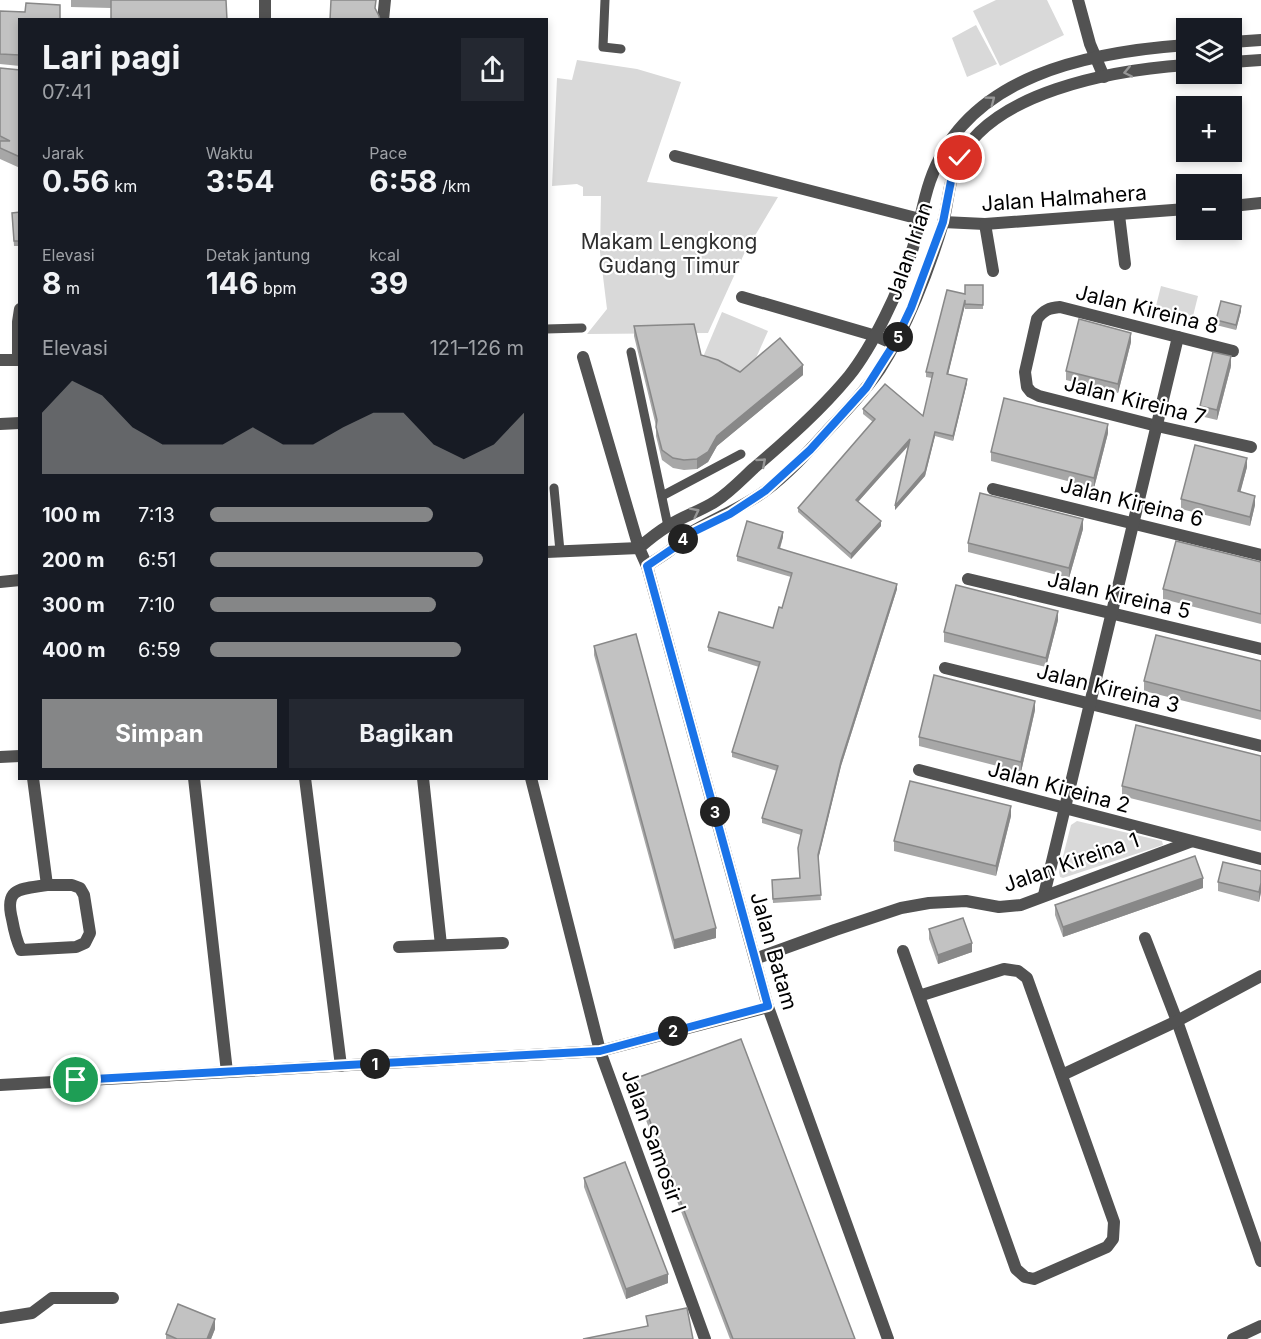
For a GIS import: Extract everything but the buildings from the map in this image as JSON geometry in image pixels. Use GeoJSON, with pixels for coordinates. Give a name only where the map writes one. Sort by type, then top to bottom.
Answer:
{"type":"FeatureCollection","features":[{"type":"Feature","properties":{"kind":"street"},"geometry":{"type":"LineString","coordinates":[[265,0],[265,18]]}},
{"type":"Feature","properties":{"kind":"street"},"geometry":{"type":"LineString","coordinates":[[383,18],[385,0]]}},
{"type":"Feature","properties":{"kind":"street"},"geometry":{"type":"LineString","coordinates":[[1078,0],[1090,44],[1104,77]]}},
{"type":"Feature","properties":{"kind":"street"},"geometry":{"type":"LineString","coordinates":[[1242,41],[1261,40]]}},
{"type":"Feature","properties":{"kind":"street","name":"Jalan Irian"},"geometry":{"type":"LineString","coordinates":[[639,548],[668,525],[717,500],[782,445],[849,376],[876,336],[911,253],[929,182],[938,160],[949,141],[974,113],[1009,87],[1039,74],[1096,57],[1147,48],[1176,46]]}},
{"type":"Feature","properties":{"kind":"street"},"geometry":{"type":"LineString","coordinates":[[1242,61],[1261,60]]}},
{"type":"Feature","properties":{"kind":"street","name":"Jalan Irian"},"geometry":{"type":"LineString","coordinates":[[647,566],[689,534],[730,514],[765,491],[810,450],[866,388],[894,344],[911,308],[943,222],[951,181],[965,148],[987,125],[1023,103],[1046,93],[1104,77],[1147,68],[1176,66]]}},
{"type":"Feature","properties":{"kind":"street"},"geometry":{"type":"LineString","coordinates":[[949,141],[965,148]]}},
{"type":"Feature","properties":{"kind":"street","name":"Jalan Irian"},"geometry":{"type":"LineString","coordinates":[[675,156],[920,219]]}},
{"type":"Feature","properties":{"kind":"street"},"geometry":{"type":"LineString","coordinates":[[1242,205],[1261,203]]}},
{"type":"Feature","properties":{"kind":"street","name":"Jalan Halmahera"},"geometry":{"type":"LineString","coordinates":[[943,222],[985,224],[1176,210]]}},
{"type":"Feature","properties":{"kind":"street"},"geometry":{"type":"LineString","coordinates":[[1119,215],[1125,264]]}},
{"type":"Feature","properties":{"kind":"street"},"geometry":{"type":"LineString","coordinates":[[985,224],[993,271]]}},
{"type":"Feature","properties":{"kind":"street"},"geometry":{"type":"LineString","coordinates":[[742,297],[876,336],[894,344]]}},
{"type":"Feature","properties":{"kind":"street","name":"Jalan Kireina 8"},"geometry":{"type":"LineString","coordinates":[[1025,372],[1037,319],[1050,308],[1060,307],[1233,351]]}},
{"type":"Feature","properties":{"kind":"street"},"geometry":{"type":"LineString","coordinates":[[1044,895],[1179,337]]}},
{"type":"Feature","properties":{"kind":"street","name":"Jalan Batam"},"geometry":{"type":"LineString","coordinates":[[583,357],[639,548],[647,566],[768,1006],[888,1339]]}},
{"type":"Feature","properties":{"kind":"street"},"geometry":{"type":"LineString","coordinates":[[0,360],[18,360]]}},
{"type":"Feature","properties":{"kind":"street","name":"Jalan Kireina 7"},"geometry":{"type":"LineString","coordinates":[[1025,372],[1027,387],[1038,396],[1251,447]]}},
{"type":"Feature","properties":{"kind":"street"},"geometry":{"type":"LineString","coordinates":[[849,376],[866,388]]}},
{"type":"Feature","properties":{"kind":"street"},"geometry":{"type":"LineString","coordinates":[[0,424],[18,423]]}},
{"type":"Feature","properties":{"kind":"street","name":"Jalan Kireina 6"},"geometry":{"type":"LineString","coordinates":[[993,489],[1261,555]]}},
{"type":"Feature","properties":{"kind":"street"},"geometry":{"type":"LineString","coordinates":[[548,552],[639,548]]}},
{"type":"Feature","properties":{"kind":"street","name":"Jalan Kireina 5"},"geometry":{"type":"LineString","coordinates":[[968,579],[1261,649]]}},
{"type":"Feature","properties":{"kind":"street"},"geometry":{"type":"LineString","coordinates":[[0,582],[18,580]]}},
{"type":"Feature","properties":{"kind":"street","name":"Jalan Kireina 3"},"geometry":{"type":"LineString","coordinates":[[945,668],[1261,746]]}},
{"type":"Feature","properties":{"kind":"street"},"geometry":{"type":"LineString","coordinates":[[0,757],[18,756]]}},
{"type":"Feature","properties":{"kind":"street","name":"Jalan Kireina 2"},"geometry":{"type":"LineString","coordinates":[[919,770],[1190,842]]}},
{"type":"Feature","properties":{"kind":"street"},"geometry":{"type":"LineString","coordinates":[[33,780],[47,885]]}},
{"type":"Feature","properties":{"kind":"street"},"geometry":{"type":"LineString","coordinates":[[194,780],[227,1072]]}},
{"type":"Feature","properties":{"kind":"street"},"geometry":{"type":"LineString","coordinates":[[305,780],[341,1066]]}},
{"type":"Feature","properties":{"kind":"street"},"geometry":{"type":"LineString","coordinates":[[423,780],[441,945]]}},
{"type":"Feature","properties":{"kind":"street","name":"Jalan Samosir I"},"geometry":{"type":"LineString","coordinates":[[532,780],[600,1051],[705,1339]]}},
{"type":"Feature","properties":{"kind":"street"},"geometry":{"type":"LineString","coordinates":[[1190,842],[1261,859]]}},
{"type":"Feature","properties":{"kind":"street","name":"Jalan Kireina 1"},"geometry":{"type":"LineString","coordinates":[[755,959],[901,908],[929,903],[966,901],[999,907],[1021,905],[1190,842]]}},
{"type":"Feature","properties":{"kind":"street"},"geometry":{"type":"LineString","coordinates":[[47,885],[72,885],[80,888],[84,895],[90,933],[85,943],[76,947],[21,950],[8,904],[13,894],[21,889],[47,885]]}},
{"type":"Feature","properties":{"kind":"street"},"geometry":{"type":"LineString","coordinates":[[1145,938],[1177,1021],[1261,1261]]}},
{"type":"Feature","properties":{"kind":"street"},"geometry":{"type":"LineString","coordinates":[[399,947],[503,943]]}},
{"type":"Feature","properties":{"kind":"street"},"geometry":{"type":"LineString","coordinates":[[903,951],[1016,1269],[1025,1277],[1034,1279],[1107,1247],[1111,1243],[1114,1222],[1027,978],[1018,971],[1004,969],[919,996]]}},
{"type":"Feature","properties":{"kind":"street"},"geometry":{"type":"LineString","coordinates":[[1062,1075],[1177,1021],[1261,976]]}},
{"type":"Feature","properties":{"kind":"street"},"geometry":{"type":"LineString","coordinates":[[0,1085],[600,1051],[768,1006]]}},
{"type":"Feature","properties":{"kind":"street"},"geometry":{"type":"LineString","coordinates":[[0,1318],[32,1313],[52,1298],[113,1298]]}},
{"type":"Feature","properties":{"kind":"street"},"geometry":{"type":"LineString","coordinates":[[1233,1339],[1261,1326]]}},
{"type":"Feature","properties":{"kind":"lane"},"geometry":{"type":"LineString","coordinates":[[605,0],[603,47],[621,49]]}},
{"type":"Feature","properties":{"kind":"lane"},"geometry":{"type":"LineString","coordinates":[[548,329],[582,328]]}},
{"type":"Feature","properties":{"kind":"lane"},"geometry":{"type":"LineString","coordinates":[[631,352],[668,525]]}},
{"type":"Feature","properties":{"kind":"lane"},"geometry":{"type":"LineString","coordinates":[[662,496],[741,454]]}},
{"type":"Feature","properties":{"kind":"lane"},"geometry":{"type":"LineString","coordinates":[[555,488],[560,551]]}},
{"type":"Feature","properties":{"kind":"green space"},"geometry":{"type":"Polygon","coordinates":[[[996,0],[1047,0],[1064,35],[1000,66],[973,11],[996,0]]]}},
{"type":"Feature","properties":{"kind":"green space"},"geometry":{"type":"Polygon","coordinates":[[[976,25],[997,64],[967,77],[952,38],[976,25]]]}},
{"type":"Feature","properties":{"kind":"green space","name":"Makam Lengkong Gudang Timur"},"geometry":{"type":"Polygon","coordinates":[[[577,60],[637,69],[681,82],[647,182],[778,197],[744,254],[708,333],[587,334],[607,309],[600,252],[601,196],[583,196],[583,187],[577,184],[552,186],[557,78],[572,80],[577,60]]]}},
{"type":"Feature","properties":{"kind":"green space"},"geometry":{"type":"Polygon","coordinates":[[[1161,286],[1198,296],[1192,320],[1155,310],[1161,286]]]}},
{"type":"Feature","properties":{"kind":"green space"},"geometry":{"type":"Polygon","coordinates":[[[722,312],[768,331],[748,376],[703,357],[722,312]]]}},
{"type":"Feature","properties":{"kind":"green space"},"geometry":{"type":"Polygon","coordinates":[[[1077,821],[1162,841],[1163,845],[1063,878],[1060,877],[1059,872],[1071,825],[1077,821]]]}},
{"type":"Feature","properties":{"kind":"route"},"geometry":{"type":"LineString","coordinates":[[76,1080],[600,1051],[768,1006],[647,566],[689,534],[730,514],[765,491],[810,450],[866,388],[894,344],[911,308],[943,222],[951,181],[960,158]]}}]}
